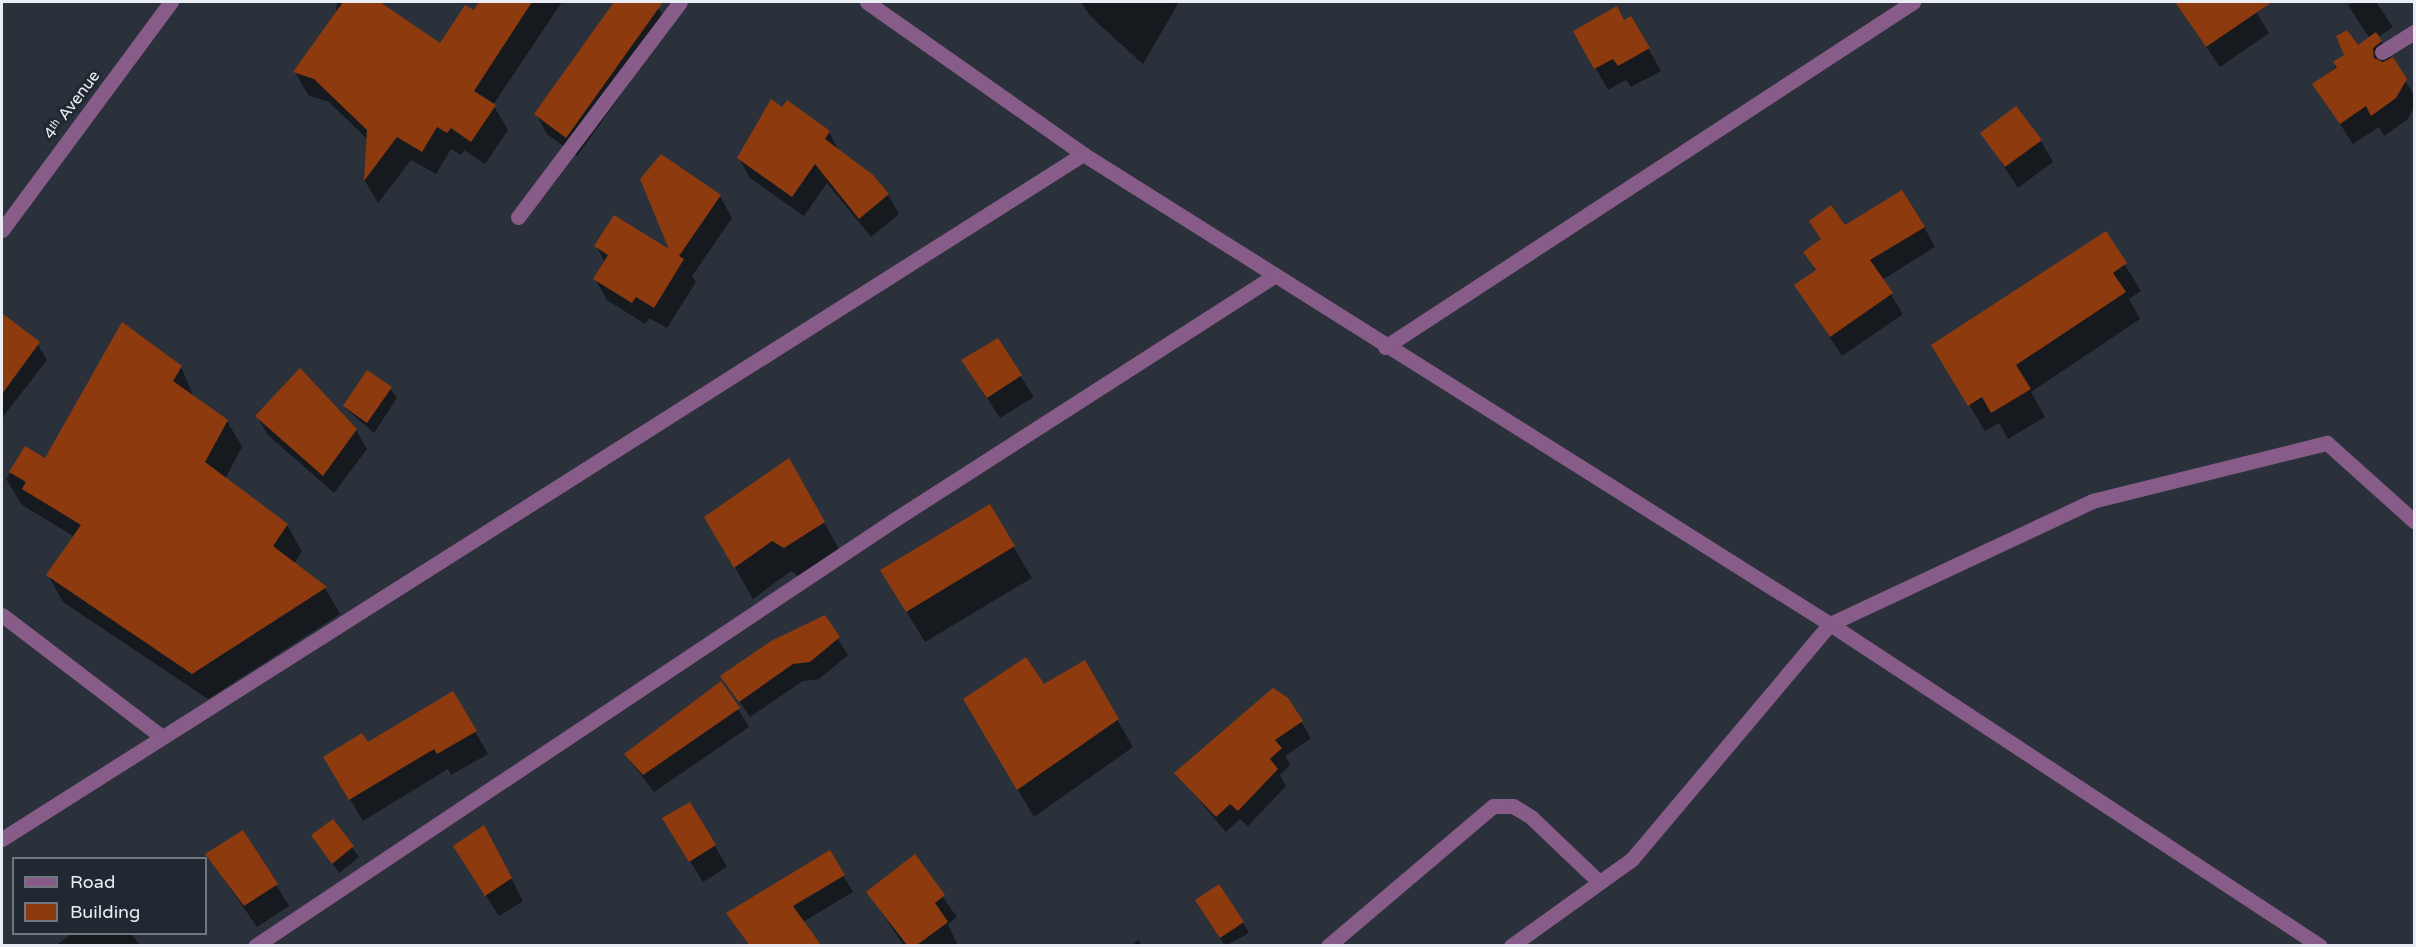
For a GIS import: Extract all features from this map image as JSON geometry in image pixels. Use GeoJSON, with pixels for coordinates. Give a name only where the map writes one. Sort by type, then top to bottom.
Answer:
{"type":"FeatureCollection","features":[{"type":"Feature","properties":{"kind":"street","name":"4ᵗʰ Avenue"},"geometry":{"type":"LineString","coordinates":[[2,230],[171,2]]}},
{"type":"Feature","properties":{"kind":"street"},"geometry":{"type":"LineString","coordinates":[[518,217],[681,2]]}},
{"type":"Feature","properties":{"kind":"street"},"geometry":{"type":"LineString","coordinates":[[867,2],[1083,154],[1384,346],[1830,624],[2320,945]]}},
{"type":"Feature","properties":{"kind":"street"},"geometry":{"type":"LineString","coordinates":[[1384,346],[1913,2]]}},
{"type":"Feature","properties":{"kind":"street"},"geometry":{"type":"LineString","coordinates":[[2382,52],[2415,32]]}},
{"type":"Feature","properties":{"kind":"street"},"geometry":{"type":"LineString","coordinates":[[2,839],[161,736],[1083,154]]}},
{"type":"Feature","properties":{"kind":"street"},"geometry":{"type":"LineString","coordinates":[[255,945],[897,518],[1275,275]]}},
{"type":"Feature","properties":{"kind":"street"},"geometry":{"type":"LineString","coordinates":[[1511,945],[1632,859],[1830,624],[2092,501],[2327,443],[2415,522]]}},
{"type":"Feature","properties":{"kind":"street"},"geometry":{"type":"LineString","coordinates":[[2,615],[161,736]]}},
{"type":"Feature","properties":{"kind":"street"},"geometry":{"type":"LineString","coordinates":[[1328,945],[1493,806],[1513,806],[1531,818],[1599,882]]}},
{"type":"Feature","properties":{"kind":"building"},"geometry":{"type":"Polygon","coordinates":[[[343,2],[380,2],[440,43],[465,5],[474,10],[479,2],[532,2],[474,91],[496,105],[471,142],[451,128],[447,133],[437,127],[422,152],[397,137],[364,181],[367,130],[314,79],[293,72],[343,2]]]}},
{"type":"Feature","properties":{"kind":"building"},"geometry":{"type":"Polygon","coordinates":[[[614,2],[663,2],[566,138],[534,114],[614,2]]]}},
{"type":"Feature","properties":{"kind":"building"},"geometry":{"type":"Polygon","coordinates":[[[2175,2],[2272,2],[2206,47],[2175,2]]]}},
{"type":"Feature","properties":{"kind":"building"},"geometry":{"type":"Polygon","coordinates":[[[1617,6],[1624,20],[1631,16],[1650,48],[1618,66],[1613,59],[1594,69],[1573,31],[1617,6]]]}},
{"type":"Feature","properties":{"kind":"building"},"geometry":{"type":"Polygon","coordinates":[[[2347,30],[2358,45],[2376,32],[2382,41],[2373,48],[2374,58],[2383,62],[2393,57],[2407,79],[2396,98],[2371,116],[2366,106],[2340,124],[2312,84],[2337,67],[2333,62],[2344,55],[2336,36],[2347,30]]]}},
{"type":"Feature","properties":{"kind":"building"},"geometry":{"type":"Polygon","coordinates":[[[771,99],[782,107],[787,100],[830,131],[825,139],[873,175],[889,194],[859,219],[815,164],[792,197],[737,158],[771,99]]]}},
{"type":"Feature","properties":{"kind":"building"},"geometry":{"type":"Polygon","coordinates":[[[2016,106],[2042,140],[2005,167],[1980,133],[2016,106]]]}},
{"type":"Feature","properties":{"kind":"building"},"geometry":{"type":"Polygon","coordinates":[[[661,154],[721,195],[679,256],[684,259],[654,308],[636,297],[632,303],[593,279],[608,255],[594,246],[614,215],[669,249],[640,179],[661,154]]]}},
{"type":"Feature","properties":{"kind":"building"},"geometry":{"type":"Polygon","coordinates":[[[1902,190],[1925,227],[1870,260],[1893,293],[1830,337],[1794,285],[1816,270],[1803,252],[1821,239],[1809,221],[1831,205],[1845,225],[1902,190]]]}},
{"type":"Feature","properties":{"kind":"building"},"geometry":{"type":"Polygon","coordinates":[[[2106,231],[2127,263],[2113,273],[2126,292],[2016,365],[2031,389],[1991,413],[1982,397],[1968,406],[1931,345],[2106,231]]]}},
{"type":"Feature","properties":{"kind":"building"},"geometry":{"type":"Polygon","coordinates":[[[2,313],[40,342],[2,394],[2,313]]]}},
{"type":"Feature","properties":{"kind":"building"},"geometry":{"type":"Polygon","coordinates":[[[122,322],[182,366],[173,381],[228,420],[205,462],[288,524],[273,546],[327,587],[192,674],[46,575],[81,525],[22,489],[26,482],[9,472],[25,446],[45,458],[122,322]]]}},
{"type":"Feature","properties":{"kind":"building"},"geometry":{"type":"Polygon","coordinates":[[[998,338],[1022,375],[987,398],[961,360],[998,338]]]}},
{"type":"Feature","properties":{"kind":"building"},"geometry":{"type":"Polygon","coordinates":[[[300,368],[357,429],[323,476],[255,416],[300,368]]]}},
{"type":"Feature","properties":{"kind":"building"},"geometry":{"type":"Polygon","coordinates":[[[367,370],[392,387],[367,423],[343,406],[367,370]]]}},
{"type":"Feature","properties":{"kind":"building"},"geometry":{"type":"Polygon","coordinates":[[[789,458],[825,522],[784,548],[772,541],[734,568],[704,517],[789,458]]]}},
{"type":"Feature","properties":{"kind":"building"},"geometry":{"type":"Polygon","coordinates":[[[990,504],[1015,546],[906,612],[880,570],[990,504]]]}},
{"type":"Feature","properties":{"kind":"building"},"geometry":{"type":"Polygon","coordinates":[[[825,615],[840,637],[810,662],[793,664],[739,702],[720,676],[771,641],[825,615]]]}},
{"type":"Feature","properties":{"kind":"building"},"geometry":{"type":"Polygon","coordinates":[[[1026,657],[1044,684],[1085,660],[1119,719],[1017,790],[963,699],[1026,657]]]}},
{"type":"Feature","properties":{"kind":"building"},"geometry":{"type":"Polygon","coordinates":[[[721,681],[740,708],[643,775],[624,754],[721,681]]]}},
{"type":"Feature","properties":{"kind":"building"},"geometry":{"type":"Polygon","coordinates":[[[1273,688],[1288,698],[1303,721],[1275,740],[1282,748],[1270,759],[1278,769],[1238,811],[1230,804],[1216,817],[1174,773],[1273,688]]]}},
{"type":"Feature","properties":{"kind":"building"},"geometry":{"type":"Polygon","coordinates":[[[453,691],[477,731],[437,754],[434,749],[349,800],[323,757],[362,733],[368,742],[453,691]]]}},
{"type":"Feature","properties":{"kind":"building"},"geometry":{"type":"Polygon","coordinates":[[[690,802],[716,845],[689,862],[662,818],[690,802]]]}},
{"type":"Feature","properties":{"kind":"building"},"geometry":{"type":"Polygon","coordinates":[[[333,819],[354,846],[332,864],[311,835],[333,819]]]}},
{"type":"Feature","properties":{"kind":"building"},"geometry":{"type":"Polygon","coordinates":[[[484,825],[512,878],[485,896],[453,846],[484,825]]]}},
{"type":"Feature","properties":{"kind":"building"},"geometry":{"type":"Polygon","coordinates":[[[243,830],[278,884],[244,906],[205,854],[243,830]]]}},
{"type":"Feature","properties":{"kind":"building"},"geometry":{"type":"Polygon","coordinates":[[[830,850],[845,875],[793,906],[821,945],[749,945],[726,913],[830,850]]]}},
{"type":"Feature","properties":{"kind":"building"},"geometry":{"type":"Polygon","coordinates":[[[915,854],[945,895],[935,903],[948,922],[917,945],[907,945],[866,892],[915,854]]]}},
{"type":"Feature","properties":{"kind":"building"},"geometry":{"type":"Polygon","coordinates":[[[1219,884],[1244,922],[1220,938],[1195,900],[1219,884]]]}}]}
